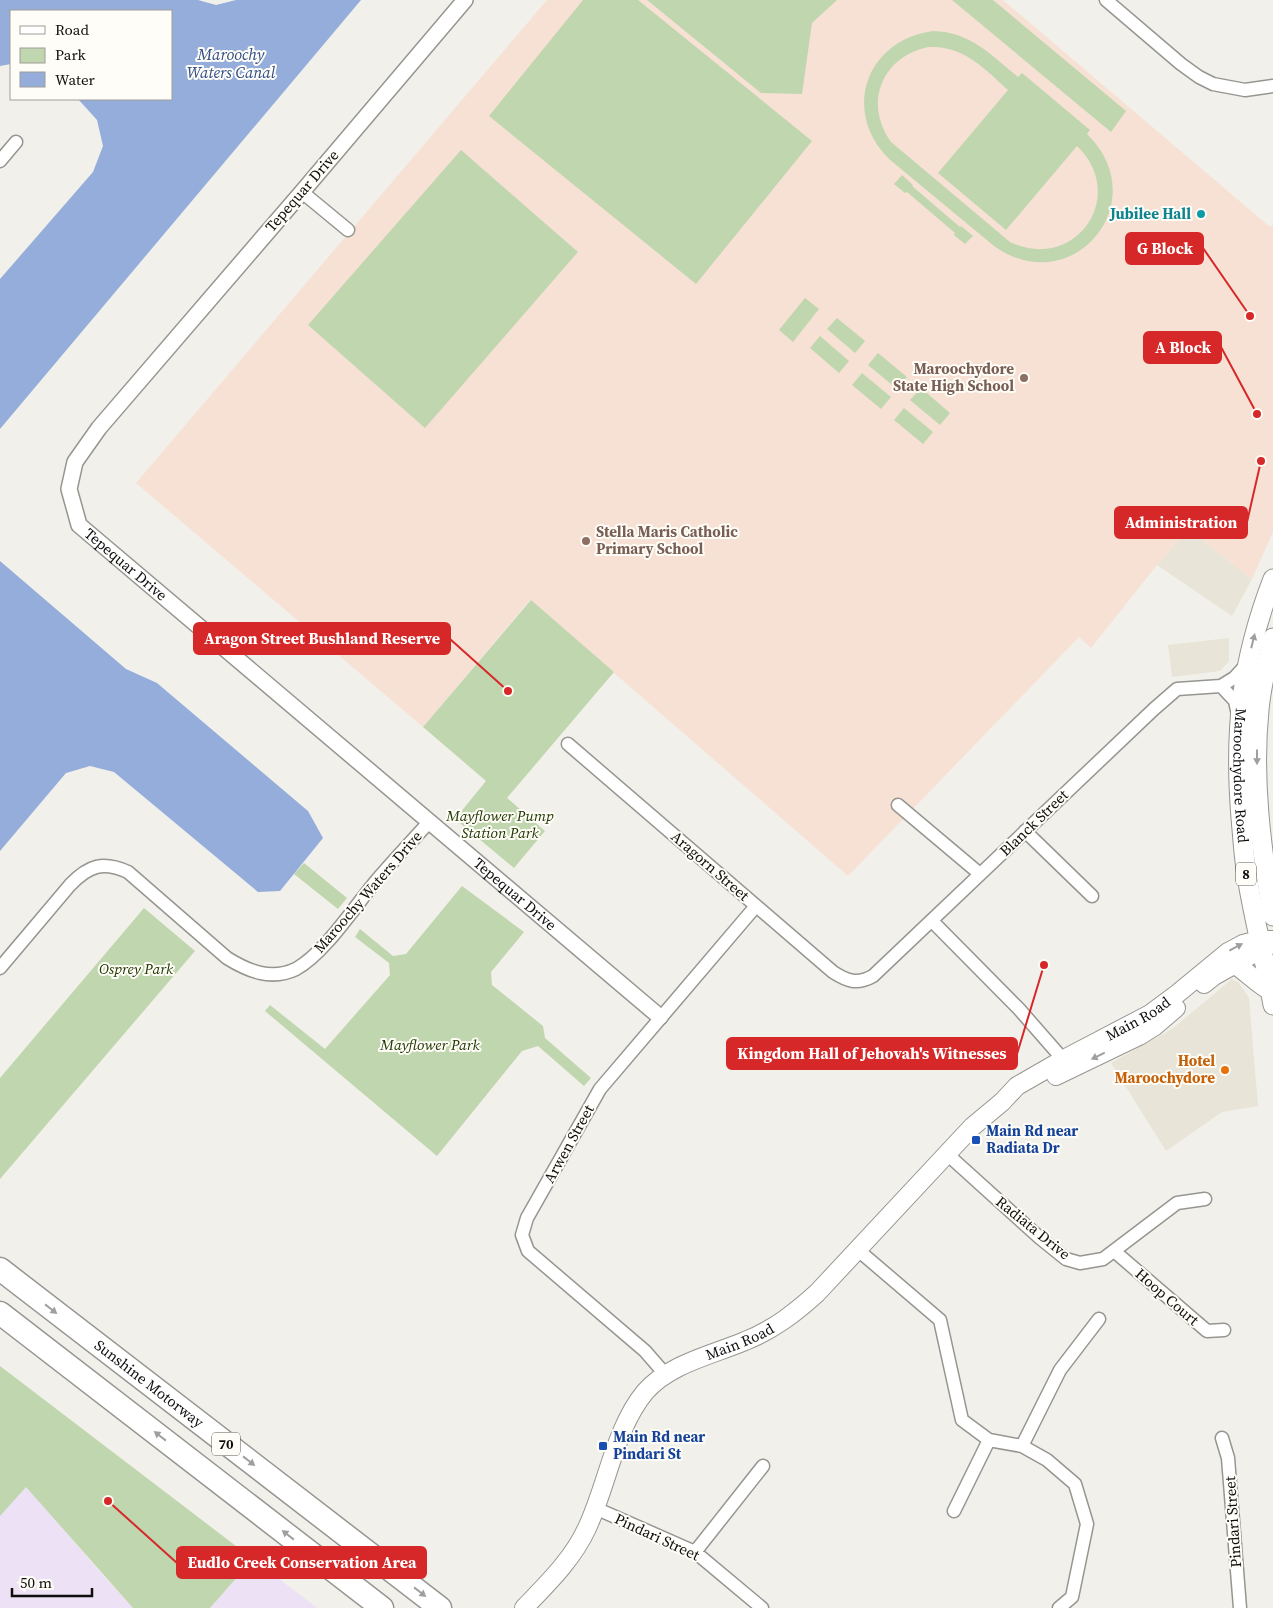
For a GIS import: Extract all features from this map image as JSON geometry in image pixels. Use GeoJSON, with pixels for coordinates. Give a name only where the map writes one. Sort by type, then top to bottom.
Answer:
{"type":"FeatureCollection","features":[{"type":"Feature","properties":{"kind":"highway","name":"Sunshine Motorway"},"geometry":{"type":"LineString","coordinates":[[0,1269],[440,1608]]}},
{"type":"Feature","properties":{"kind":"highway","name":"70"},"geometry":{"type":"LineString","coordinates":[[0,1313],[382,1608]]}},
{"type":"Feature","properties":{"kind":"main road","name":"Maroochydore Road"},"geometry":{"type":"LineString","coordinates":[[1272,998],[1267,943],[1247,880],[1238,765],[1239,721],[1247,664],[1273,579]]}},
{"type":"Feature","properties":{"kind":"main road","name":"Maroochydore Road"},"geometry":{"type":"LineString","coordinates":[[1273,638],[1259,708],[1256,760],[1263,850],[1273,916]]}},
{"type":"Feature","properties":{"kind":"main road","name":"Main Road"},"geometry":{"type":"LineString","coordinates":[[524,1608],[561,1568],[578,1546],[588,1527],[627,1422],[646,1391],[665,1374],[746,1341],[771,1329],[798,1311],[858,1250],[947,1154],[1017,1086],[1148,1031],[1214,976],[1267,943]]}},
{"type":"Feature","properties":{"kind":"main road","name":"Main Road"},"geometry":{"type":"LineString","coordinates":[[1067,1064],[1150,1014],[1222,956],[1243,944],[1267,943]]}},
{"type":"Feature","properties":{"kind":"main road"},"geometry":{"type":"LineString","coordinates":[[1235,964],[1272,998]]}},
{"type":"Feature","properties":{"kind":"street","name":"Tepequar Drive"},"geometry":{"type":"LineString","coordinates":[[465,0],[99,428],[75,462],[69,489],[79,525],[660,1017]]}},
{"type":"Feature","properties":{"kind":"street"},"geometry":{"type":"LineString","coordinates":[[1106,0],[1199,77],[1214,84],[1245,90],[1273,86]]}},
{"type":"Feature","properties":{"kind":"street"},"geometry":{"type":"LineString","coordinates":[[0,160],[16,142]]}},
{"type":"Feature","properties":{"kind":"street"},"geometry":{"type":"LineString","coordinates":[[302,192],[348,230]]}},
{"type":"Feature","properties":{"kind":"street"},"geometry":{"type":"LineString","coordinates":[[1239,721],[1235,701],[1221,686],[1234,678],[1247,664]]}},
{"type":"Feature","properties":{"kind":"street","name":"Blanck Street"},"geometry":{"type":"LineString","coordinates":[[856,982],[864,981],[872,976],[1154,709],[1178,689],[1221,686]]}},
{"type":"Feature","properties":{"kind":"street","name":"Aragorn Street"},"geometry":{"type":"LineString","coordinates":[[568,744],[833,972],[844,979],[856,982]]}},
{"type":"Feature","properties":{"kind":"street"},"geometry":{"type":"LineString","coordinates":[[898,805],[980,874]]}},
{"type":"Feature","properties":{"kind":"street","name":"Maroochy Waters Drive"},"geometry":{"type":"LineString","coordinates":[[0,968],[82,873],[98,866],[115,866],[128,872],[227,958],[245,969],[262,974],[280,973],[295,969],[311,959],[377,880],[430,821]]}},
{"type":"Feature","properties":{"kind":"street"},"geometry":{"type":"LineString","coordinates":[[1025,831],[1092,896]]}},
{"type":"Feature","properties":{"kind":"street","name":"Arwen Street"},"geometry":{"type":"LineString","coordinates":[[665,1374],[645,1351],[528,1251],[522,1234],[527,1218],[600,1089],[756,906]]}},
{"type":"Feature","properties":{"kind":"street"},"geometry":{"type":"LineString","coordinates":[[932,921],[1020,1009],[1067,1064]]}},
{"type":"Feature","properties":{"kind":"street","name":"Radiata Drive"},"geometry":{"type":"LineString","coordinates":[[947,1154],[1040,1238],[1066,1259],[1080,1263],[1103,1259],[1177,1203],[1205,1199]]}},
{"type":"Feature","properties":{"kind":"street"},"geometry":{"type":"LineString","coordinates":[[858,1250],[940,1320],[962,1420],[988,1440],[1022,1446],[1047,1460],[1075,1484],[1087,1524],[1075,1602],[1059,1608]]}},
{"type":"Feature","properties":{"kind":"street","name":"Hoop Court"},"geometry":{"type":"LineString","coordinates":[[1114,1251],[1207,1332],[1224,1330]]}},
{"type":"Feature","properties":{"kind":"street"},"geometry":{"type":"LineString","coordinates":[[1022,1446],[1060,1370],[1099,1320]]}},
{"type":"Feature","properties":{"kind":"street","name":"Pindari Street"},"geometry":{"type":"LineString","coordinates":[[1222,1438],[1228,1458],[1240,1608]]}},
{"type":"Feature","properties":{"kind":"street"},"geometry":{"type":"LineString","coordinates":[[954,1511],[988,1440]]}},
{"type":"Feature","properties":{"kind":"street"},"geometry":{"type":"LineString","coordinates":[[695,1552],[763,1466]]}},
{"type":"Feature","properties":{"kind":"street","name":"Pindari Street"},"geometry":{"type":"LineString","coordinates":[[595,1508],[695,1552],[762,1608]]}},
{"type":"Feature","properties":{"kind":"shaded area"},"geometry":{"type":"Polygon","coordinates":[[[547,0],[1003,0],[1270,227],[1273,225],[1273,532],[1252,579],[1188,529],[1091,648],[1079,637],[848,876],[530,600],[423,727],[136,483],[547,0]]]}},
{"type":"Feature","properties":{"kind":"shaded area"},"geometry":{"type":"Polygon","coordinates":[[[1188,529],[1252,579],[1232,616],[1157,565],[1188,529]]]}},
{"type":"Feature","properties":{"kind":"shaded area"},"geometry":{"type":"Polygon","coordinates":[[[1229,638],[1229,661],[1220,671],[1172,677],[1168,645],[1229,638]]]}},
{"type":"Feature","properties":{"kind":"shaded area","name":"Hotel Maroochydore"},"geometry":{"type":"Polygon","coordinates":[[[1232,979],[1239,983],[1249,998],[1258,1106],[1222,1112],[1166,1151],[1111,1063],[1172,1029],[1232,979]]]}},
{"type":"Feature","properties":{"kind":"shaded area"},"geometry":{"type":"Polygon","coordinates":[[[26,1486],[133,1608],[0,1608],[0,1516],[26,1486]]]}},
{"type":"Feature","properties":{"kind":"shaded area"},"geometry":{"type":"Polygon","coordinates":[[[253,1559],[317,1608],[210,1608],[253,1559]]]}},
{"type":"Feature","properties":{"kind":"green space"},"geometry":{"type":"Polygon","coordinates":[[[583,0],[638,0],[812,141],[696,284],[489,116],[583,0]]]}},
{"type":"Feature","properties":{"kind":"green space"},"geometry":{"type":"Polygon","coordinates":[[[647,0],[837,0],[812,23],[802,94],[761,93],[647,0]]]}},
{"type":"Feature","properties":{"kind":"green space"},"geometry":{"type":"Polygon","coordinates":[[[952,0],[993,0],[1126,111],[1111,132],[952,0]]]}},
{"type":"Feature","properties":{"kind":"green space"},"geometry":{"type":"Polygon","coordinates":[[[933,31],[946,32],[969,40],[980,46],[1018,77],[1022,73],[1090,130],[1087,134],[1106,160],[1113,188],[1109,214],[1096,236],[1076,253],[1052,262],[1024,260],[994,246],[889,159],[874,140],[866,120],[864,100],[868,80],[877,63],[891,48],[910,37],[933,31]],[[928,47],[912,52],[889,71],[882,84],[878,97],[878,112],[891,142],[1010,242],[1034,249],[1055,247],[1073,238],[1087,224],[1096,207],[1098,186],[1092,166],[1077,146],[1006,230],[938,173],[1008,90],[972,59],[941,47],[928,47]]]}},
{"type":"Feature","properties":{"kind":"green space"},"geometry":{"type":"Polygon","coordinates":[[[461,150],[578,252],[425,428],[308,325],[461,150]]]}},
{"type":"Feature","properties":{"kind":"green space"},"geometry":{"type":"Polygon","coordinates":[[[902,175],[912,186],[973,236],[965,244],[954,235],[955,233],[907,192],[905,193],[894,184],[902,175]]]}},
{"type":"Feature","properties":{"kind":"green space"},"geometry":{"type":"Polygon","coordinates":[[[805,298],[819,309],[793,342],[779,330],[805,298]]]}},
{"type":"Feature","properties":{"kind":"green space"},"geometry":{"type":"Polygon","coordinates":[[[837,318],[865,341],[855,353],[827,329],[837,318]]]}},
{"type":"Feature","properties":{"kind":"green space"},"geometry":{"type":"Polygon","coordinates":[[[820,336],[849,361],[839,373],[810,348],[820,336]]]}},
{"type":"Feature","properties":{"kind":"green space"},"geometry":{"type":"Polygon","coordinates":[[[878,353],[907,377],[897,389],[868,365],[878,353]]]}},
{"type":"Feature","properties":{"kind":"green space"},"geometry":{"type":"Polygon","coordinates":[[[862,373],[891,397],[881,409],[852,385],[862,373]]]}},
{"type":"Feature","properties":{"kind":"green space"},"geometry":{"type":"Polygon","coordinates":[[[921,388],[950,413],[940,425],[910,400],[921,388]]]}},
{"type":"Feature","properties":{"kind":"green space"},"geometry":{"type":"Polygon","coordinates":[[[904,408],[933,432],[923,444],[894,420],[904,408]]]}},
{"type":"Feature","properties":{"kind":"green space","name":"Mayflower Pump Station Park"},"geometry":{"type":"Polygon","coordinates":[[[531,600],[614,672],[507,798],[545,831],[514,868],[455,819],[486,781],[423,727],[531,600]]]}},
{"type":"Feature","properties":{"kind":"green space"},"geometry":{"type":"Polygon","coordinates":[[[304,863],[347,898],[338,909],[294,874],[304,863]]]}},
{"type":"Feature","properties":{"kind":"green space","name":"Mayflower Park"},"geometry":{"type":"Polygon","coordinates":[[[462,886],[524,932],[491,972],[492,985],[543,1026],[545,1038],[591,1078],[584,1086],[538,1046],[522,1051],[437,1156],[265,1011],[270,1005],[325,1049],[390,975],[389,963],[355,937],[360,929],[393,956],[406,954],[462,886]]]}},
{"type":"Feature","properties":{"kind":"green space","name":"Osprey Park"},"geometry":{"type":"Polygon","coordinates":[[[144,908],[195,951],[0,1179],[0,1078],[144,908]]]}},
{"type":"Feature","properties":{"kind":"green space"},"geometry":{"type":"Polygon","coordinates":[[[0,1366],[253,1559],[210,1608],[133,1608],[26,1487],[0,1516],[0,1366]]]}},
{"type":"Feature","properties":{"kind":"water","name":"Maroochy Waters Canal"},"geometry":{"type":"Polygon","coordinates":[[[0,0],[198,0],[216,5],[236,0],[361,0],[0,429],[0,279],[93,172],[103,146],[97,120],[79,100],[172,100],[172,10],[10,10],[10,64],[0,66],[0,0]]]}},
{"type":"Feature","properties":{"kind":"water"},"geometry":{"type":"Polygon","coordinates":[[[0,561],[126,669],[157,683],[308,811],[323,838],[280,891],[258,892],[114,772],[90,766],[66,773],[0,851],[0,561]]]}},
{"type":"Feature","properties":{"kind":"place","name":"Jubilee Hall"},"geometry":{"type":"Point","coordinates":[1201,214]}},
{"type":"Feature","properties":{"kind":"place","name":"G Block"},"geometry":{"type":"Point","coordinates":[1250,316]}},
{"type":"Feature","properties":{"kind":"place","name":"Maroochydore State High School"},"geometry":{"type":"Point","coordinates":[1024,378]}},
{"type":"Feature","properties":{"kind":"place","name":"A Block"},"geometry":{"type":"Point","coordinates":[1257,414]}},
{"type":"Feature","properties":{"kind":"place","name":"Administration"},"geometry":{"type":"Point","coordinates":[1261,461]}},
{"type":"Feature","properties":{"kind":"place","name":"Stella Maris Catholic Primary School"},"geometry":{"type":"Point","coordinates":[586,541]}},
{"type":"Feature","properties":{"kind":"place","name":"Aragon Street Bushland Reserve"},"geometry":{"type":"Point","coordinates":[508,691]}},
{"type":"Feature","properties":{"kind":"place","name":"Kingdom Hall of Jehovah's Witnesses"},"geometry":{"type":"Point","coordinates":[1044,965]}},
{"type":"Feature","properties":{"kind":"place","name":"Hotel Maroochydore"},"geometry":{"type":"Point","coordinates":[1225,1070]}},
{"type":"Feature","properties":{"kind":"place","name":"Main Rd near Radiata Dr"},"geometry":{"type":"Point","coordinates":[976,1140]}},
{"type":"Feature","properties":{"kind":"place","name":"Main Rd near Pindari St"},"geometry":{"type":"Point","coordinates":[603,1446]}},
{"type":"Feature","properties":{"kind":"place","name":"Eudlo Creek Conservation Area"},"geometry":{"type":"Point","coordinates":[108,1501]}}]}
